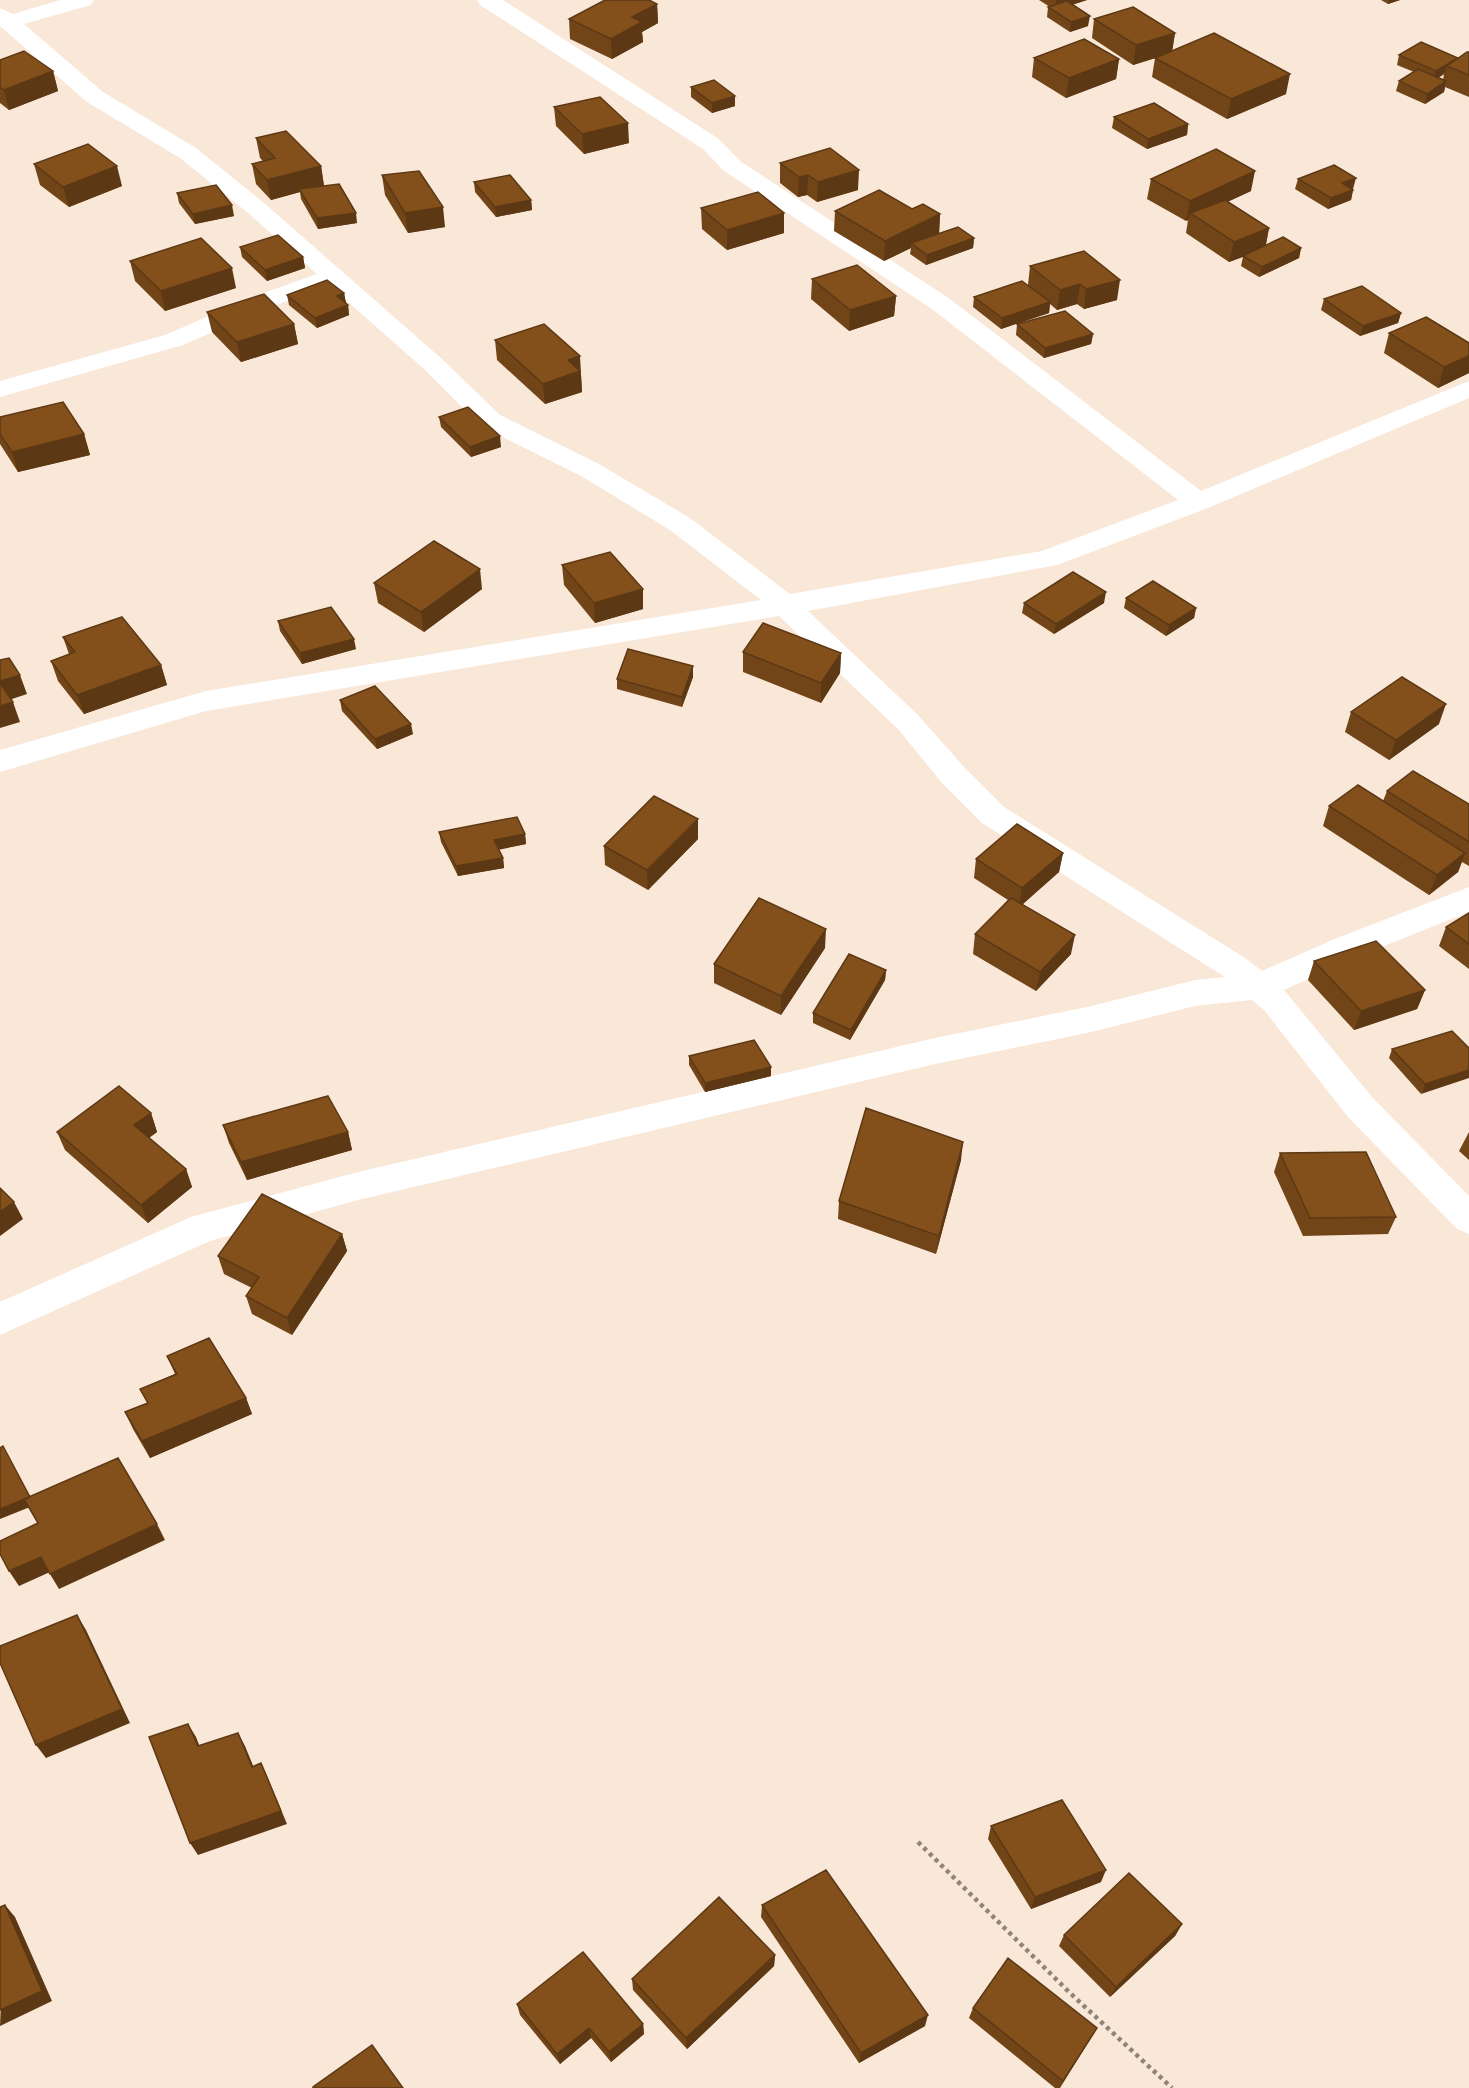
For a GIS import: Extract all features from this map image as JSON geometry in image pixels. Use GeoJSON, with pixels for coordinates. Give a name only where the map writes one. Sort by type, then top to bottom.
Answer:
{"type":"FeatureCollection","features":[{"type":"Feature","properties":{"kind":"street"},"geometry":{"type":"LineString","coordinates":[[83,0],[4,18],[32,56],[188,153],[256,208],[433,364],[491,421],[590,470],[680,524],[784,604],[908,722],[953,775],[993,815],[1234,967],[1275,1001],[1360,1107],[1469,1219]]}},
{"type":"Feature","properties":{"kind":"street"},"geometry":{"type":"LineString","coordinates":[[488,0],[711,144],[732,166],[941,304],[1198,502]]}},
{"type":"Feature","properties":{"kind":"street"},"geometry":{"type":"LineString","coordinates":[[0,389],[174,340],[264,301],[332,277]]}},
{"type":"Feature","properties":{"kind":"street"},"geometry":{"type":"LineString","coordinates":[[0,761],[206,701],[1047,559],[1198,502],[1469,389]]}},
{"type":"Feature","properties":{"kind":"street"},"geometry":{"type":"LineString","coordinates":[[0,1319],[203,1228],[358,1186],[936,1051],[1087,1020],[1195,993],[1258,987],[1348,947],[1469,899]]}},
{"type":"Feature","properties":{"kind":"path"},"geometry":{"type":"LineString","coordinates":[[918,1842],[1069,1992],[1172,2088]]}},
{"type":"Feature","properties":{"kind":"building"},"geometry":{"type":"Polygon","coordinates":[[[605,0],[649,0],[657,4],[632,17],[642,22],[611,39],[569,19],[605,0]]]}},
{"type":"Feature","properties":{"kind":"building"},"geometry":{"type":"Polygon","coordinates":[[[1067,1],[1090,16],[1071,22],[1048,7],[1067,1]]]}},
{"type":"Feature","properties":{"kind":"building"},"geometry":{"type":"Polygon","coordinates":[[[1133,7],[1175,33],[1136,45],[1094,19],[1133,7]]]}},
{"type":"Feature","properties":{"kind":"building"},"geometry":{"type":"Polygon","coordinates":[[[1214,33],[1290,74],[1231,99],[1155,58],[1214,33]]]}},
{"type":"Feature","properties":{"kind":"building"},"geometry":{"type":"Polygon","coordinates":[[[1084,39],[1119,59],[1069,78],[1034,58],[1084,39]]]}},
{"type":"Feature","properties":{"kind":"building"},"geometry":{"type":"Polygon","coordinates":[[[1421,42],[1458,58],[1436,71],[1399,55],[1421,42]]]}},
{"type":"Feature","properties":{"kind":"building"},"geometry":{"type":"Polygon","coordinates":[[[24,51],[53,71],[4,90],[0,87],[0,60],[24,51]]]}},
{"type":"Feature","properties":{"kind":"building"},"geometry":{"type":"Polygon","coordinates":[[[1469,52],[1469,75],[1447,66],[1469,52]]]}},
{"type":"Feature","properties":{"kind":"building"},"geometry":{"type":"Polygon","coordinates":[[[1418,69],[1446,81],[1427,94],[1399,81],[1418,69]]]}},
{"type":"Feature","properties":{"kind":"building"},"geometry":{"type":"Polygon","coordinates":[[[714,80],[735,96],[712,103],[691,87],[714,80]]]}},
{"type":"Feature","properties":{"kind":"building"},"geometry":{"type":"Polygon","coordinates":[[[600,97],[628,123],[582,134],[554,107],[600,97]]]}},
{"type":"Feature","properties":{"kind":"building"},"geometry":{"type":"Polygon","coordinates":[[[1154,103],[1188,124],[1148,139],[1114,117],[1154,103]]]}},
{"type":"Feature","properties":{"kind":"building"},"geometry":{"type":"Polygon","coordinates":[[[286,131],[321,166],[267,180],[252,164],[275,158],[256,138],[286,131]]]}},
{"type":"Feature","properties":{"kind":"building"},"geometry":{"type":"Polygon","coordinates":[[[88,144],[117,166],[63,187],[34,164],[88,144]]]}},
{"type":"Feature","properties":{"kind":"building"},"geometry":{"type":"Polygon","coordinates":[[[830,148],[859,170],[818,182],[808,175],[799,177],[780,163],[830,148]]]}},
{"type":"Feature","properties":{"kind":"building"},"geometry":{"type":"Polygon","coordinates":[[[1216,149],[1255,171],[1190,201],[1151,179],[1216,149]]]}},
{"type":"Feature","properties":{"kind":"building"},"geometry":{"type":"Polygon","coordinates":[[[1334,165],[1356,178],[1342,183],[1353,190],[1331,198],[1298,179],[1334,165]]]}},
{"type":"Feature","properties":{"kind":"building"},"geometry":{"type":"Polygon","coordinates":[[[419,171],[443,207],[405,213],[382,175],[419,171]]]}},
{"type":"Feature","properties":{"kind":"building"},"geometry":{"type":"Polygon","coordinates":[[[510,175],[531,200],[495,207],[474,182],[510,175]]]}},
{"type":"Feature","properties":{"kind":"building"},"geometry":{"type":"Polygon","coordinates":[[[339,184],[356,213],[317,218],[299,189],[339,184]]]}},
{"type":"Feature","properties":{"kind":"building"},"geometry":{"type":"Polygon","coordinates":[[[216,185],[232,205],[193,214],[177,193],[216,185]]]}},
{"type":"Feature","properties":{"kind":"building"},"geometry":{"type":"Polygon","coordinates":[[[879,190],[912,209],[923,204],[940,214],[885,241],[835,211],[879,190]]]}},
{"type":"Feature","properties":{"kind":"building"},"geometry":{"type":"Polygon","coordinates":[[[758,192],[784,213],[727,230],[701,208],[758,192]]]}},
{"type":"Feature","properties":{"kind":"building"},"geometry":{"type":"Polygon","coordinates":[[[1225,200],[1269,228],[1234,242],[1190,213],[1225,200]]]}},
{"type":"Feature","properties":{"kind":"building"},"geometry":{"type":"Polygon","coordinates":[[[958,227],[974,238],[927,255],[911,243],[958,227]]]}},
{"type":"Feature","properties":{"kind":"building"},"geometry":{"type":"Polygon","coordinates":[[[278,235],[303,257],[265,270],[240,247],[278,235]]]}},
{"type":"Feature","properties":{"kind":"building"},"geometry":{"type":"Polygon","coordinates":[[[1283,237],[1301,248],[1262,267],[1243,256],[1283,237]]]}},
{"type":"Feature","properties":{"kind":"building"},"geometry":{"type":"Polygon","coordinates":[[[201,238],[232,268],[161,291],[130,261],[201,238]]]}},
{"type":"Feature","properties":{"kind":"building"},"geometry":{"type":"Polygon","coordinates":[[[1084,251],[1120,280],[1086,289],[1080,284],[1060,290],[1030,266],[1084,251]]]}},
{"type":"Feature","properties":{"kind":"building"},"geometry":{"type":"Polygon","coordinates":[[[857,265],[896,296],[850,310],[812,279],[857,265]]]}},
{"type":"Feature","properties":{"kind":"building"},"geometry":{"type":"Polygon","coordinates":[[[327,280],[344,293],[337,296],[348,305],[315,318],[287,295],[327,280]]]}},
{"type":"Feature","properties":{"kind":"building"},"geometry":{"type":"Polygon","coordinates":[[[1022,281],[1050,302],[1002,318],[974,297],[1022,281]]]}},
{"type":"Feature","properties":{"kind":"building"},"geometry":{"type":"Polygon","coordinates":[[[1362,286],[1401,313],[1363,326],[1324,299],[1362,286]]]}},
{"type":"Feature","properties":{"kind":"building"},"geometry":{"type":"Polygon","coordinates":[[[264,294],[294,324],[237,342],[207,312],[264,294]]]}},
{"type":"Feature","properties":{"kind":"building"},"geometry":{"type":"Polygon","coordinates":[[[1065,311],[1093,334],[1045,348],[1017,324],[1065,311]]]}},
{"type":"Feature","properties":{"kind":"building"},"geometry":{"type":"Polygon","coordinates":[[[1426,317],[1469,343],[1469,356],[1444,367],[1389,333],[1426,317]]]}},
{"type":"Feature","properties":{"kind":"building"},"geometry":{"type":"Polygon","coordinates":[[[544,324],[580,356],[568,360],[580,371],[543,384],[495,340],[544,324]]]}},
{"type":"Feature","properties":{"kind":"building"},"geometry":{"type":"Polygon","coordinates":[[[63,402],[84,434],[12,452],[0,434],[0,417],[63,402]]]}},
{"type":"Feature","properties":{"kind":"building"},"geometry":{"type":"Polygon","coordinates":[[[468,407],[500,436],[470,447],[439,417],[468,407]]]}},
{"type":"Feature","properties":{"kind":"building"},"geometry":{"type":"Polygon","coordinates":[[[434,541],[480,569],[421,612],[374,583],[434,541]]]}},
{"type":"Feature","properties":{"kind":"building"},"geometry":{"type":"Polygon","coordinates":[[[610,552],[643,589],[594,603],[562,565],[610,552]]]}},
{"type":"Feature","properties":{"kind":"building"},"geometry":{"type":"Polygon","coordinates":[[[1073,572],[1106,592],[1056,624],[1024,603],[1073,572]]]}},
{"type":"Feature","properties":{"kind":"building"},"geometry":{"type":"Polygon","coordinates":[[[1153,581],[1196,608],[1169,625],[1126,598],[1153,581]]]}},
{"type":"Feature","properties":{"kind":"building"},"geometry":{"type":"Polygon","coordinates":[[[331,607],[354,639],[300,653],[278,621],[331,607]]]}},
{"type":"Feature","properties":{"kind":"building"},"geometry":{"type":"Polygon","coordinates":[[[122,617],[161,665],[77,695],[51,661],[75,652],[63,637],[122,617]]]}},
{"type":"Feature","properties":{"kind":"building"},"geometry":{"type":"Polygon","coordinates":[[[763,623],[841,653],[821,683],[743,652],[763,623]]]}},
{"type":"Feature","properties":{"kind":"building"},"geometry":{"type":"Polygon","coordinates":[[[628,649],[693,666],[682,697],[617,679],[628,649]]]}},
{"type":"Feature","properties":{"kind":"building"},"geometry":{"type":"Polygon","coordinates":[[[9,658],[20,675],[0,681],[0,660],[9,658]]]}},
{"type":"Feature","properties":{"kind":"building"},"geometry":{"type":"Polygon","coordinates":[[[1402,677],[1446,704],[1396,740],[1351,712],[1402,677]]]}},
{"type":"Feature","properties":{"kind":"building"},"geometry":{"type":"Polygon","coordinates":[[[0,683],[13,702],[0,706],[0,683]]]}},
{"type":"Feature","properties":{"kind":"building"},"geometry":{"type":"Polygon","coordinates":[[[375,686],[411,724],[375,739],[340,700],[375,686]]]}},
{"type":"Feature","properties":{"kind":"building"},"geometry":{"type":"Polygon","coordinates":[[[1413,771],[1469,804],[1469,842],[1387,791],[1413,771]]]}},
{"type":"Feature","properties":{"kind":"building"},"geometry":{"type":"Polygon","coordinates":[[[1358,785],[1465,853],[1437,875],[1329,806],[1358,785]]]}},
{"type":"Feature","properties":{"kind":"building"},"geometry":{"type":"Polygon","coordinates":[[[654,796],[698,819],[647,870],[604,846],[654,796]]]}},
{"type":"Feature","properties":{"kind":"building"},"geometry":{"type":"Polygon","coordinates":[[[517,817],[525,834],[494,840],[503,858],[456,866],[439,832],[517,817]]]}},
{"type":"Feature","properties":{"kind":"building"},"geometry":{"type":"Polygon","coordinates":[[[1017,824],[1063,853],[1022,888],[976,859],[1017,824]]]}},
{"type":"Feature","properties":{"kind":"building"},"geometry":{"type":"Polygon","coordinates":[[[759,898],[826,929],[781,996],[714,964],[759,898]]]}},
{"type":"Feature","properties":{"kind":"building"},"geometry":{"type":"Polygon","coordinates":[[[1011,898],[1075,935],[1040,972],[975,934],[1011,898]]]}},
{"type":"Feature","properties":{"kind":"building"},"geometry":{"type":"Polygon","coordinates":[[[1469,913],[1469,944],[1446,927],[1469,913]]]}},
{"type":"Feature","properties":{"kind":"building"},"geometry":{"type":"Polygon","coordinates":[[[1376,941],[1425,990],[1361,1011],[1314,961],[1376,941]]]}},
{"type":"Feature","properties":{"kind":"building"},"geometry":{"type":"Polygon","coordinates":[[[849,954],[886,970],[851,1030],[813,1013],[849,954]]]}},
{"type":"Feature","properties":{"kind":"building"},"geometry":{"type":"Polygon","coordinates":[[[1452,1031],[1469,1048],[1469,1070],[1425,1084],[1392,1049],[1452,1031]]]}},
{"type":"Feature","properties":{"kind":"building"},"geometry":{"type":"Polygon","coordinates":[[[754,1040],[771,1067],[705,1083],[689,1056],[754,1040]]]}},
{"type":"Feature","properties":{"kind":"building"},"geometry":{"type":"Polygon","coordinates":[[[119,1086],[151,1113],[134,1125],[186,1169],[141,1205],[57,1132],[119,1086]]]}},
{"type":"Feature","properties":{"kind":"building"},"geometry":{"type":"Polygon","coordinates":[[[328,1096],[348,1132],[241,1162],[223,1125],[328,1096]]]}},
{"type":"Feature","properties":{"kind":"building"},"geometry":{"type":"Polygon","coordinates":[[[866,1108],[963,1142],[939,1236],[839,1201],[866,1108]]]}},
{"type":"Feature","properties":{"kind":"building"},"geometry":{"type":"Polygon","coordinates":[[[1366,1152],[1396,1217],[1310,1218],[1280,1153],[1366,1152]]]}},
{"type":"Feature","properties":{"kind":"building"},"geometry":{"type":"Polygon","coordinates":[[[0,1188],[14,1202],[0,1212],[0,1188]]]}},
{"type":"Feature","properties":{"kind":"building"},"geometry":{"type":"Polygon","coordinates":[[[262,1194],[342,1234],[287,1318],[246,1296],[259,1277],[218,1256],[262,1194]]]}},
{"type":"Feature","properties":{"kind":"building"},"geometry":{"type":"Polygon","coordinates":[[[209,1338],[246,1398],[142,1441],[125,1412],[148,1403],[140,1389],[177,1374],[167,1356],[209,1338]]]}},
{"type":"Feature","properties":{"kind":"building"},"geometry":{"type":"Polygon","coordinates":[[[3,1446],[30,1497],[0,1509],[0,1448],[3,1446]]]}},
{"type":"Feature","properties":{"kind":"building"},"geometry":{"type":"Polygon","coordinates":[[[118,1458],[157,1524],[50,1574],[41,1557],[9,1571],[0,1554],[0,1541],[38,1523],[24,1499],[118,1458]]]}},
{"type":"Feature","properties":{"kind":"building"},"geometry":{"type":"Polygon","coordinates":[[[77,1615],[122,1709],[36,1745],[0,1663],[0,1646],[77,1615]]]}},
{"type":"Feature","properties":{"kind":"building"},"geometry":{"type":"Polygon","coordinates":[[[188,1724],[198,1746],[238,1733],[252,1767],[261,1763],[281,1811],[190,1843],[149,1737],[188,1724]]]}},
{"type":"Feature","properties":{"kind":"building"},"geometry":{"type":"Polygon","coordinates":[[[1062,1800],[1106,1870],[1035,1897],[991,1826],[1062,1800]]]}},
{"type":"Feature","properties":{"kind":"building"},"geometry":{"type":"Polygon","coordinates":[[[826,1870],[928,2015],[861,2053],[762,1905],[826,1870]]]}},
{"type":"Feature","properties":{"kind":"building"},"geometry":{"type":"Polygon","coordinates":[[[1129,1873],[1182,1924],[1116,1987],[1064,1935],[1129,1873]]]}},
{"type":"Feature","properties":{"kind":"building"},"geometry":{"type":"Polygon","coordinates":[[[719,1897],[775,1955],[686,2038],[632,1979],[719,1897]]]}},
{"type":"Feature","properties":{"kind":"building"},"geometry":{"type":"Polygon","coordinates":[[[5,1905],[42,1991],[0,2010],[0,1907],[5,1905]]]}},
{"type":"Feature","properties":{"kind":"building"},"geometry":{"type":"Polygon","coordinates":[[[583,1952],[643,2024],[609,2052],[589,2028],[557,2054],[517,2004],[583,1952]]]}},
{"type":"Feature","properties":{"kind":"building"},"geometry":{"type":"Polygon","coordinates":[[[1008,1958],[1097,2028],[1063,2081],[973,2008],[1008,1958]]]}},
{"type":"Feature","properties":{"kind":"building"},"geometry":{"type":"Polygon","coordinates":[[[372,2045],[403,2088],[313,2088],[313,2087],[372,2045]]]}}]}
